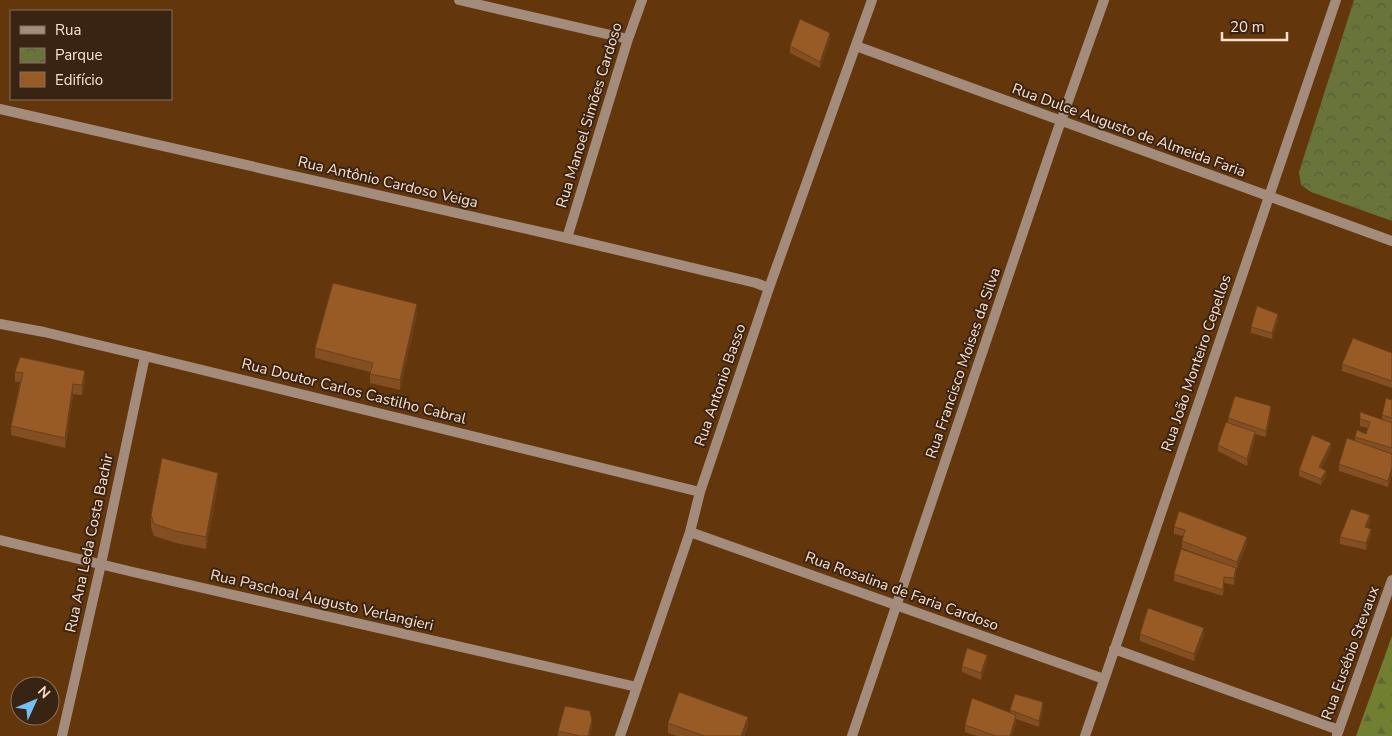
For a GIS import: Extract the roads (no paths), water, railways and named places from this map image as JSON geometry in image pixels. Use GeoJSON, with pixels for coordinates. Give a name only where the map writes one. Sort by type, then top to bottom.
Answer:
{"type":"FeatureCollection","features":[{"type":"Feature","properties":{"kind":"street"},"geometry":{"type":"LineString","coordinates":[[459,0],[628,39]]}},
{"type":"Feature","properties":{"kind":"street","name":"Rua Manoel Simões Cardoso"},"geometry":{"type":"LineString","coordinates":[[566,238],[642,0]]}},
{"type":"Feature","properties":{"kind":"street","name":"Rua Antonio Basso"},"geometry":{"type":"LineString","coordinates":[[620,736],[690,532],[700,492],[769,288],[872,0]]}},
{"type":"Feature","properties":{"kind":"street","name":"Rua Francisco Moises da Silva"},"geometry":{"type":"LineString","coordinates":[[852,736],[1104,0]]}},
{"type":"Feature","properties":{"kind":"street","name":"Rua João Monteiro Cepellos"},"geometry":{"type":"LineString","coordinates":[[1085,736],[1336,0]]}},
{"type":"Feature","properties":{"kind":"street","name":"Rua Dulce Augusto de Almeida Faria"},"geometry":{"type":"LineString","coordinates":[[856,46],[1392,241]]}},
{"type":"Feature","properties":{"kind":"street","name":"Rua Antônio Cardoso Veiga"},"geometry":{"type":"LineString","coordinates":[[0,109],[566,238],[756,283],[769,288]]}},
{"type":"Feature","properties":{"kind":"street","name":"Rua Doutor Carlos Castilho Cabral"},"geometry":{"type":"LineString","coordinates":[[0,324],[44,332],[144,356],[700,492]]}},
{"type":"Feature","properties":{"kind":"street","name":"Rua Ana Leda Costa Bachir"},"geometry":{"type":"LineString","coordinates":[[62,736],[101,564],[144,356]]}},
{"type":"Feature","properties":{"kind":"street","name":"Rua Rosalina de Faria Cardoso"},"geometry":{"type":"LineString","coordinates":[[690,532],[1104,679]]}},
{"type":"Feature","properties":{"kind":"street","name":"Rua Paschoal Augusto Verlangieri"},"geometry":{"type":"LineString","coordinates":[[0,540],[637,687]]}},
{"type":"Feature","properties":{"kind":"street","name":"Rua Eusébio Stevaux"},"geometry":{"type":"LineString","coordinates":[[1338,733],[1392,580]]}},
{"type":"Feature","properties":{"kind":"street"},"geometry":{"type":"LineString","coordinates":[[1114,649],[1338,733]]}}]}
